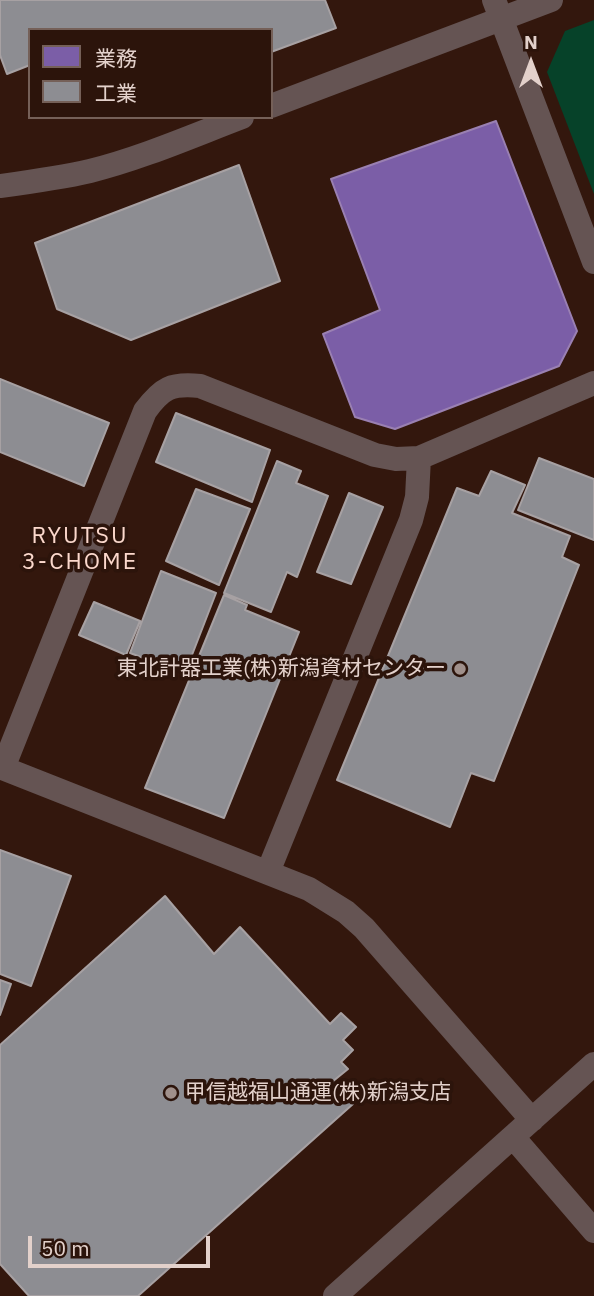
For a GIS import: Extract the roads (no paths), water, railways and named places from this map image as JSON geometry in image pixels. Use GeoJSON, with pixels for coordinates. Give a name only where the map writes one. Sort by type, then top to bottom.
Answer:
{"type":"FeatureCollection","features":[{"type":"Feature","properties":{"kind":"street"},"geometry":{"type":"LineString","coordinates":[[273,105],[498,9],[551,0]]}},
{"type":"Feature","properties":{"kind":"street"},"geometry":{"type":"LineString","coordinates":[[498,9],[594,262]]}},
{"type":"Feature","properties":{"kind":"street"},"geometry":{"type":"LineString","coordinates":[[0,186],[42,181],[91,170],[144,154],[237,119]]}},
{"type":"Feature","properties":{"kind":"street"},"geometry":{"type":"LineString","coordinates":[[532,1120],[364,928],[328,899],[268,872],[1,767],[140,424],[156,397],[169,387],[183,384],[200,386],[375,455],[396,459],[419,458],[594,383]]}},
{"type":"Feature","properties":{"kind":"street"},"geometry":{"type":"LineString","coordinates":[[268,872],[411,520],[417,497],[419,458]]}},
{"type":"Feature","properties":{"kind":"street"},"geometry":{"type":"LineString","coordinates":[[335,1296],[594,1064]]}},
{"type":"Feature","properties":{"kind":"street"},"geometry":{"type":"LineString","coordinates":[[513,1137],[594,1231]]}},
{"type":"Feature","properties":{"kind":"place","name":"東北計器工業(株)新潟資材センター"},"geometry":{"type":"Point","coordinates":[460,669]}},
{"type":"Feature","properties":{"kind":"place","name":"甲信越福山通運(株)新潟支店"},"geometry":{"type":"Point","coordinates":[171,1093]}},
{"type":"Feature","properties":{"kind":"district","name":"RYUTSU 3-CHOME"},"geometry":{"type":"Point","coordinates":[80,549]}}]}
